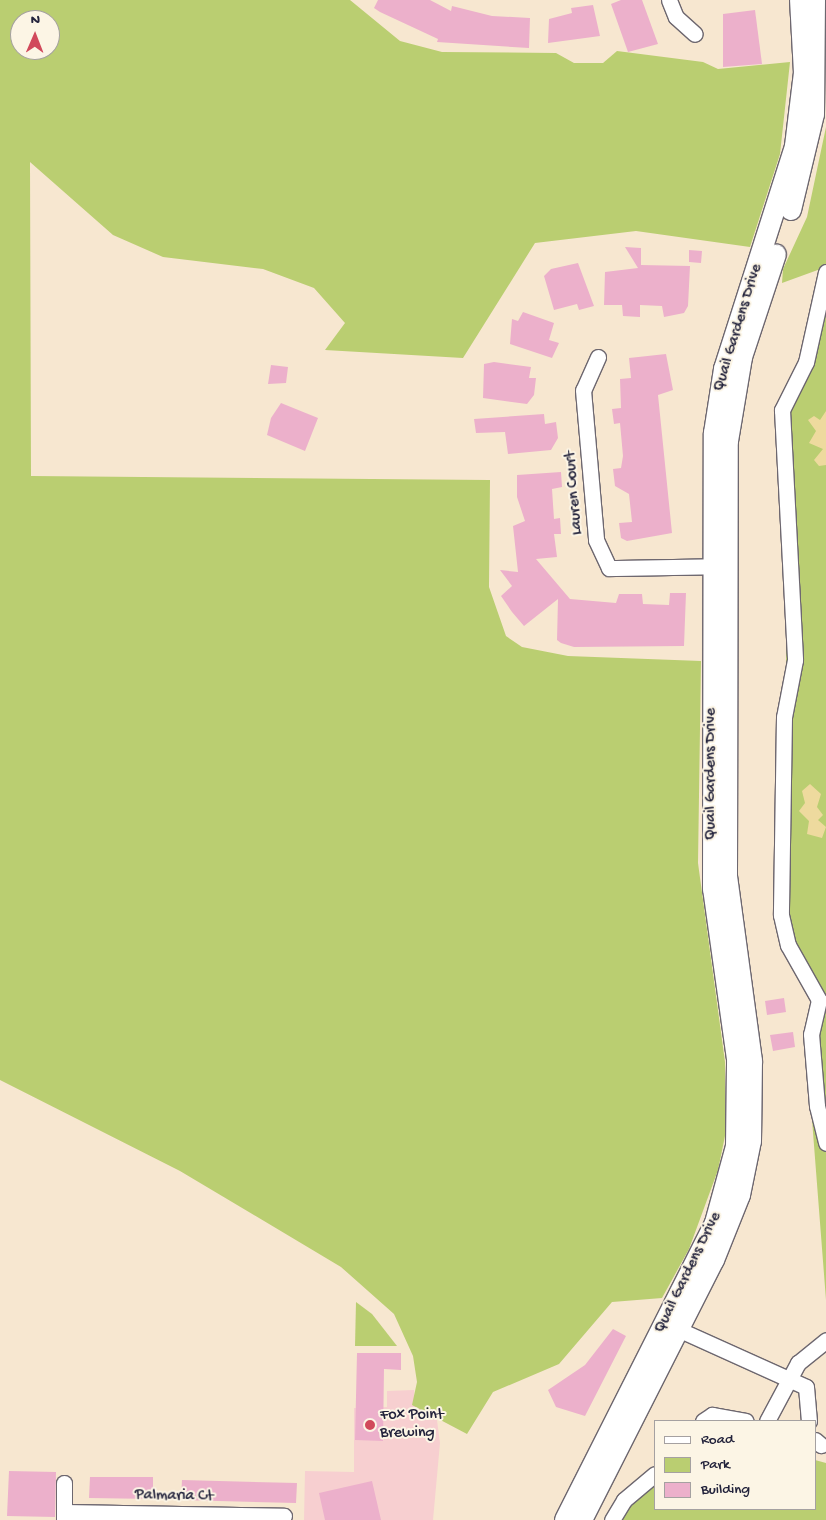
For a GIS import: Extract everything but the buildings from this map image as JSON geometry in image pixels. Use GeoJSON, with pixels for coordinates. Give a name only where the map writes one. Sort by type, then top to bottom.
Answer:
{"type":"FeatureCollection","features":[{"type":"Feature","properties":{"kind":"main road","name":"Quail Gardens Drive"},"geometry":{"type":"LineString","coordinates":[[582,1520],[672,1327],[723,1202],[739,1114],[737,1059],[713,889],[720,566],[717,404],[731,344],[795,146],[804,73],[800,0]]}},
{"type":"Feature","properties":{"kind":"main road","name":"Quail Gardens Drive"},"geometry":{"type":"LineString","coordinates":[[720,566],[730,415],[742,357],[808,149],[818,73],[815,0]]}},
{"type":"Feature","properties":{"kind":"main road","name":"Quail Gardens Drive"},"geometry":{"type":"LineString","coordinates":[[565,1520],[672,1327]]}},
{"type":"Feature","properties":{"kind":"street"},"geometry":{"type":"LineString","coordinates":[[669,0],[676,17],[695,34]]}},
{"type":"Feature","properties":{"kind":"street"},"geometry":{"type":"LineString","coordinates":[[826,272],[806,362],[782,410],[795,660],[784,717],[781,915],[788,944],[819,1000],[811,1034],[817,1106],[826,1143]]}},
{"type":"Feature","properties":{"kind":"street","name":"Lauren Court"},"geometry":{"type":"LineString","coordinates":[[598,357],[583,390],[596,540],[609,568],[720,566]]}},
{"type":"Feature","properties":{"kind":"street"},"geometry":{"type":"LineString","coordinates":[[672,1327],[788,1382],[806,1387],[809,1420]]}},
{"type":"Feature","properties":{"kind":"street"},"geometry":{"type":"LineString","coordinates":[[768,1420],[798,1363],[826,1340]]}},
{"type":"Feature","properties":{"kind":"street"},"geometry":{"type":"LineString","coordinates":[[704,1420],[712,1415],[740,1420]]}},
{"type":"Feature","properties":{"kind":"street"},"geometry":{"type":"LineString","coordinates":[[612,1520],[624,1500],[654,1475]]}},
{"type":"Feature","properties":{"kind":"street"},"geometry":{"type":"LineString","coordinates":[[64,1483],[64,1516]]}},
{"type":"Feature","properties":{"kind":"street","name":"Palmaria Ct"},"geometry":{"type":"LineString","coordinates":[[64,1516],[244,1518],[284,1516]]}},
{"type":"Feature","properties":{"kind":"shaded area"},"geometry":{"type":"Polygon","coordinates":[[[414,1390],[415,1404],[435,1405],[440,1443],[433,1520],[304,1520],[305,1471],[354,1472],[354,1408],[387,1407],[387,1391],[414,1390]]]}},
{"type":"Feature","properties":{"kind":"green space"},"geometry":{"type":"Polygon","coordinates":[[[0,0],[350,0],[400,41],[442,52],[556,53],[574,63],[603,63],[617,51],[703,62],[718,69],[790,62],[780,154],[750,247],[636,231],[535,243],[463,358],[325,350],[345,323],[314,288],[263,269],[163,257],[113,235],[30,162],[31,476],[490,480],[489,587],[506,636],[522,647],[568,656],[701,661],[698,863],[725,1062],[725,1136],[718,1170],[689,1249],[662,1298],[612,1302],[559,1364],[493,1392],[467,1434],[412,1405],[417,1382],[413,1356],[394,1314],[341,1267],[180,1171],[0,1080],[0,0]]]}},
{"type":"Feature","properties":{"kind":"green space"},"geometry":{"type":"Polygon","coordinates":[[[826,127],[826,267],[782,283],[783,269],[807,217],[826,127]]]}},
{"type":"Feature","properties":{"kind":"green space"},"geometry":{"type":"Polygon","coordinates":[[[826,290],[826,1300],[807,1055],[818,1001],[786,919],[786,415],[820,340],[826,290]]]}},
{"type":"Feature","properties":{"kind":"green space"},"geometry":{"type":"Polygon","coordinates":[[[356,1302],[372,1314],[397,1346],[355,1346],[356,1302]]]}},
{"type":"Feature","properties":{"kind":"green space"},"geometry":{"type":"Polygon","coordinates":[[[816,1460],[826,1463],[826,1520],[615,1520],[654,1480],[654,1510],[816,1510],[816,1460]]]}},
{"type":"Feature","properties":{"kind":"sand"},"geometry":{"type":"Polygon","coordinates":[[[826,411],[826,465],[819,466],[814,460],[823,449],[809,443],[816,431],[808,420],[814,416],[820,420],[826,411]]]}},
{"type":"Feature","properties":{"kind":"sand"},"geometry":{"type":"Polygon","coordinates":[[[810,784],[821,794],[817,807],[823,815],[818,820],[826,827],[822,838],[807,834],[809,821],[799,811],[805,803],[802,791],[810,784]]]}},
{"type":"Feature","properties":{"kind":"place","name":"Fox Point Brewing"},"geometry":{"type":"Point","coordinates":[370,1425]}}]}
